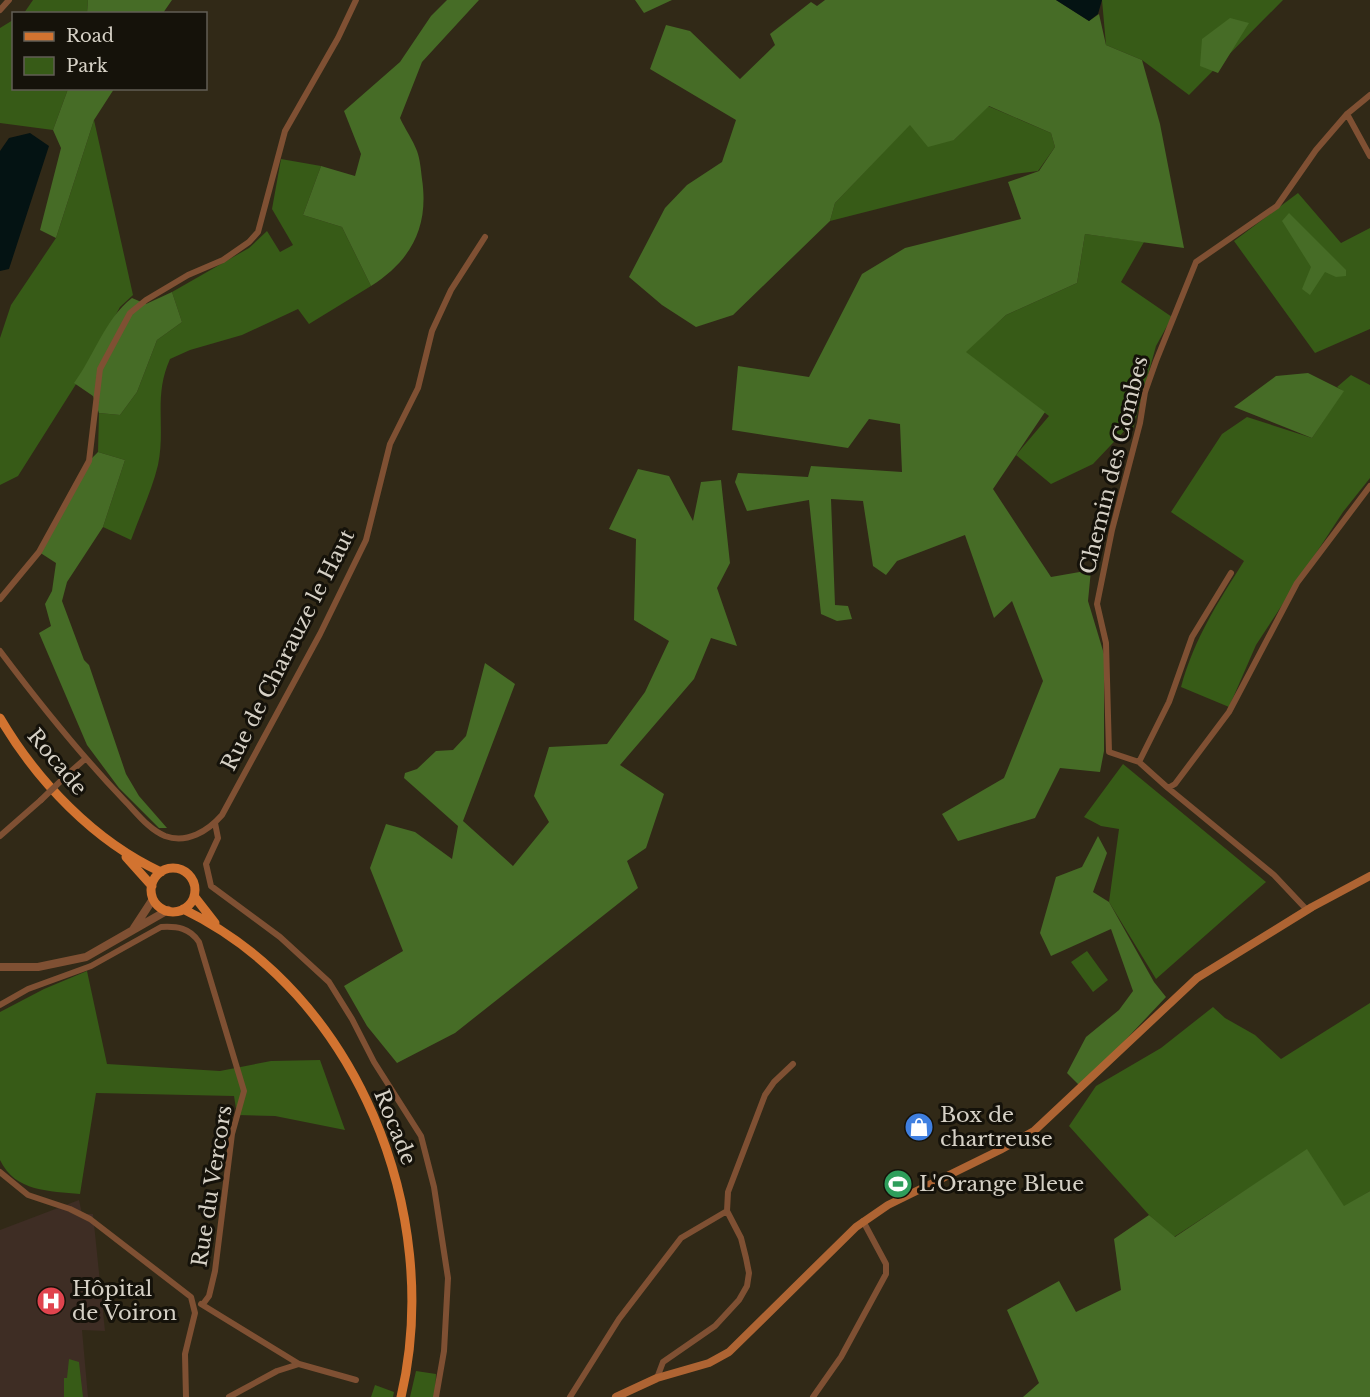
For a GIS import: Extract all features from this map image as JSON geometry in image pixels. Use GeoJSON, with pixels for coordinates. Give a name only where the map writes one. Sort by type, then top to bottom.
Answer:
{"type":"FeatureCollection","features":[{"type":"Feature","properties":{"kind":"main road","name":"Rocade"},"geometry":{"type":"LineString","coordinates":[[0,718],[40,775],[77,813],[118,849],[152,886]]}},
{"type":"Feature","properties":{"kind":"main road","name":"Rocade"},"geometry":{"type":"LineString","coordinates":[[118,849],[161,872]]}},
{"type":"Feature","properties":{"kind":"main road"},"geometry":{"type":"LineString","coordinates":[[173,868],[186,872],[194,883],[194,896],[183,909],[168,910],[153,899],[152,886],[161,872],[173,868]]}},
{"type":"Feature","properties":{"kind":"main road"},"geometry":{"type":"LineString","coordinates":[[616,1397],[657,1377],[709,1363],[729,1352],[863,1221],[888,1205],[995,1153],[1034,1131],[1186,986],[1310,909],[1370,876]]}},
{"type":"Feature","properties":{"kind":"main road","name":"Rocade"},"geometry":{"type":"LineString","coordinates":[[194,896],[216,925]]}},
{"type":"Feature","properties":{"kind":"main road","name":"Rocade"},"geometry":{"type":"LineString","coordinates":[[183,909],[216,925],[264,963],[310,1011],[350,1070],[378,1125],[399,1190],[411,1269],[411,1338],[402,1397]]}},
{"type":"Feature","properties":{"kind":"street"},"geometry":{"type":"LineString","coordinates":[[0,10],[9,0]]}},
{"type":"Feature","properties":{"kind":"street"},"geometry":{"type":"LineString","coordinates":[[0,599],[39,552],[89,462],[100,369],[126,320],[146,300],[188,275],[223,260],[249,242],[258,232],[285,130],[338,38],[356,0]]}},
{"type":"Feature","properties":{"kind":"street","name":"Chemin des Combes"},"geometry":{"type":"LineString","coordinates":[[1139,762],[1109,752],[1106,643],[1097,604],[1112,530],[1138,433],[1145,392],[1196,262],[1277,206],[1316,150],[1347,114],[1370,95]]}},
{"type":"Feature","properties":{"kind":"street"},"geometry":{"type":"LineString","coordinates":[[1347,114],[1370,156]]}},
{"type":"Feature","properties":{"kind":"street","name":"Rue de Charauze le Haut"},"geometry":{"type":"LineString","coordinates":[[0,651],[85,759],[147,824],[164,836],[191,837],[215,823],[222,815],[320,634],[366,540],[390,444],[418,388],[432,330],[451,290],[485,237]]}},
{"type":"Feature","properties":{"kind":"street"},"geometry":{"type":"LineString","coordinates":[[1168,788],[1175,784],[1228,712],[1297,583],[1370,486]]}},
{"type":"Feature","properties":{"kind":"street"},"geometry":{"type":"LineString","coordinates":[[1231,573],[1192,637],[1169,702],[1139,762],[1274,875],[1310,909]]}},
{"type":"Feature","properties":{"kind":"street"},"geometry":{"type":"LineString","coordinates":[[0,836],[85,759]]}},
{"type":"Feature","properties":{"kind":"street"},"geometry":{"type":"LineString","coordinates":[[215,823],[218,838],[206,864],[211,886],[280,937],[328,982],[421,1136],[435,1196],[448,1278],[444,1351],[436,1397]]}},
{"type":"Feature","properties":{"kind":"street"},"geometry":{"type":"LineString","coordinates":[[129,934],[144,916],[153,899]]}},
{"type":"Feature","properties":{"kind":"street"},"geometry":{"type":"LineString","coordinates":[[0,967],[38,967],[68,963],[87,957],[168,910]]}},
{"type":"Feature","properties":{"kind":"street","name":"Rue du Vercors"},"geometry":{"type":"LineString","coordinates":[[0,1005],[28,989],[91,966],[161,927],[174,926],[195,935],[244,1091],[232,1134],[215,1271],[209,1296],[203,1304]]}},
{"type":"Feature","properties":{"kind":"street"},"geometry":{"type":"LineString","coordinates":[[657,1377],[663,1362],[715,1326],[739,1300],[747,1286],[749,1273],[744,1248],[727,1211],[728,1192],[765,1095],[774,1082],[793,1064]]}},
{"type":"Feature","properties":{"kind":"street"},"geometry":{"type":"LineString","coordinates":[[0,1172],[28,1195],[70,1209],[90,1219],[184,1290],[194,1305],[195,1313],[185,1354],[186,1397]]}},
{"type":"Feature","properties":{"kind":"street"},"geometry":{"type":"LineString","coordinates":[[570,1397],[619,1319],[681,1238],[727,1211]]}},
{"type":"Feature","properties":{"kind":"street"},"geometry":{"type":"LineString","coordinates":[[813,1397],[841,1357],[886,1274],[886,1264],[863,1221]]}},
{"type":"Feature","properties":{"kind":"street"},"geometry":{"type":"LineString","coordinates":[[194,1305],[203,1304],[249,1336],[299,1364],[356,1380]]}},
{"type":"Feature","properties":{"kind":"street"},"geometry":{"type":"LineString","coordinates":[[229,1397],[277,1371],[299,1364]]}},
{"type":"Feature","properties":{"kind":"shaded area"},"geometry":{"type":"Polygon","coordinates":[[[1056,0],[1102,0],[1098,14],[1089,21],[1056,0]]]}},
{"type":"Feature","properties":{"kind":"shaded area"},"geometry":{"type":"Polygon","coordinates":[[[30,133],[49,146],[9,269],[0,271],[0,151],[9,138],[30,133]]]}},
{"type":"Feature","properties":{"kind":"shaded area","name":"Hôpital de Voiron"},"geometry":{"type":"Polygon","coordinates":[[[79,1200],[82,1214],[93,1214],[105,1331],[82,1330],[88,1397],[0,1397],[0,1230],[79,1200]]]}},
{"type":"Feature","properties":{"kind":"green space"},"geometry":{"type":"Polygon","coordinates":[[[33,0],[88,0],[87,12],[25,12],[33,0]]]}},
{"type":"Feature","properties":{"kind":"green space"},"geometry":{"type":"Polygon","coordinates":[[[88,0],[172,0],[164,12],[87,12],[88,0]]]}},
{"type":"Feature","properties":{"kind":"green space"},"geometry":{"type":"Polygon","coordinates":[[[447,0],[479,0],[422,62],[400,118],[419,157],[424,196],[420,227],[407,253],[385,276],[371,286],[342,227],[303,215],[321,166],[355,176],[361,154],[344,111],[400,62],[431,16],[447,0]]]}},
{"type":"Feature","properties":{"kind":"green space"},"geometry":{"type":"Polygon","coordinates":[[[635,0],[672,0],[644,13],[635,0]]]}},
{"type":"Feature","properties":{"kind":"green space"},"geometry":{"type":"Polygon","coordinates":[[[825,0],[1056,0],[1089,21],[1099,14],[1106,45],[1142,60],[1160,124],[1184,248],[1085,234],[1077,283],[1006,315],[966,352],[1045,412],[993,489],[1051,577],[1091,570],[1088,601],[1104,654],[1104,751],[1100,772],[1060,768],[1035,818],[958,841],[942,814],[1004,778],[1043,681],[1012,601],[994,618],[965,535],[897,561],[886,575],[873,566],[863,501],[831,499],[835,605],[848,606],[852,619],[837,621],[821,614],[809,500],[747,511],[735,482],[738,473],[808,477],[811,466],[902,472],[900,424],[869,419],[848,448],[732,430],[738,366],[809,377],[862,274],[905,248],[1021,219],[1008,182],[1039,171],[1055,147],[1051,133],[989,106],[954,140],[928,147],[910,125],[835,203],[830,221],[733,315],[696,327],[662,305],[629,277],[665,208],[687,185],[722,162],[736,120],[650,69],[666,25],[690,31],[740,79],[775,45],[770,34],[811,2],[817,6],[825,0]]]}},
{"type":"Feature","properties":{"kind":"green space"},"geometry":{"type":"Polygon","coordinates":[[[1102,0],[1283,0],[1189,95],[1142,60],[1106,45],[1102,0]]]}},
{"type":"Feature","properties":{"kind":"green space"},"geometry":{"type":"Polygon","coordinates":[[[1230,18],[1249,23],[1218,73],[1200,66],[1202,39],[1230,18]]]}},
{"type":"Feature","properties":{"kind":"green space"},"geometry":{"type":"Polygon","coordinates":[[[12,21],[12,90],[68,90],[53,130],[0,123],[0,28],[12,21]]]}},
{"type":"Feature","properties":{"kind":"green space"},"geometry":{"type":"Polygon","coordinates":[[[68,90],[113,90],[94,120],[56,238],[40,230],[61,148],[53,130],[68,90]]]}},
{"type":"Feature","properties":{"kind":"green space"},"geometry":{"type":"Polygon","coordinates":[[[988,106],[1051,133],[1055,147],[1038,171],[1015,174],[830,221],[835,203],[910,124],[954,140],[988,106]]]}},
{"type":"Feature","properties":{"kind":"green space"},"geometry":{"type":"Polygon","coordinates":[[[94,120],[133,295],[120,307],[90,362],[18,476],[0,485],[0,338],[11,305],[56,238],[94,120]]]}},
{"type":"Feature","properties":{"kind":"green space"},"geometry":{"type":"Polygon","coordinates":[[[281,159],[321,166],[303,215],[342,227],[371,286],[309,324],[298,309],[242,335],[190,350],[170,359],[162,386],[158,465],[131,540],[103,527],[125,460],[98,452],[99,413],[120,415],[137,392],[157,340],[182,322],[172,292],[249,248],[267,231],[280,252],[293,245],[272,209],[281,159]]]}},
{"type":"Feature","properties":{"kind":"green space"},"geometry":{"type":"Polygon","coordinates":[[[1298,193],[1341,243],[1370,228],[1370,329],[1315,353],[1234,241],[1298,193]]]}},
{"type":"Feature","properties":{"kind":"green space"},"geometry":{"type":"Polygon","coordinates":[[[1289,213],[1346,270],[1346,276],[1336,277],[1325,272],[1310,295],[1302,289],[1311,267],[1282,221],[1289,213]]]}},
{"type":"Feature","properties":{"kind":"green space"},"geometry":{"type":"Polygon","coordinates":[[[1085,234],[1144,242],[1121,282],[1172,317],[1156,346],[1133,429],[1128,427],[1093,464],[1051,484],[1016,455],[1049,416],[965,352],[1006,315],[1077,283],[1085,234]]]}},
{"type":"Feature","properties":{"kind":"green space"},"geometry":{"type":"Polygon","coordinates":[[[172,292],[182,322],[157,340],[137,392],[120,415],[99,413],[93,396],[74,383],[107,327],[114,316],[132,298],[146,304],[172,292]]]}},
{"type":"Feature","properties":{"kind":"green space"},"geometry":{"type":"Polygon","coordinates":[[[1308,373],[1344,391],[1312,438],[1234,407],[1276,376],[1308,373]]]}},
{"type":"Feature","properties":{"kind":"green space"},"geometry":{"type":"Polygon","coordinates":[[[1351,375],[1370,385],[1370,478],[1343,512],[1256,645],[1229,707],[1181,687],[1200,636],[1244,561],[1171,512],[1222,434],[1247,417],[1312,438],[1343,391],[1337,387],[1351,375]]]}},
{"type":"Feature","properties":{"kind":"green space"},"geometry":{"type":"Polygon","coordinates":[[[98,452],[125,460],[103,527],[67,582],[62,601],[84,660],[89,665],[126,774],[139,796],[167,828],[159,828],[119,788],[87,745],[39,633],[51,626],[45,604],[52,591],[56,563],[39,552],[89,461],[98,452]]]}},
{"type":"Feature","properties":{"kind":"green space"},"geometry":{"type":"Polygon","coordinates":[[[638,469],[669,476],[693,521],[701,482],[721,480],[730,563],[717,588],[737,646],[711,638],[694,679],[620,765],[664,794],[646,848],[627,861],[638,888],[455,1033],[397,1063],[367,1026],[344,986],[403,951],[370,868],[386,824],[415,832],[452,859],[458,826],[404,778],[405,773],[417,769],[436,751],[453,750],[466,736],[485,663],[515,684],[463,821],[513,866],[549,822],[534,796],[549,747],[607,744],[645,692],[669,641],[634,620],[636,539],[609,529],[638,469]]]}},
{"type":"Feature","properties":{"kind":"green space"},"geometry":{"type":"Polygon","coordinates":[[[1123,764],[1266,882],[1156,979],[1109,902],[1119,829],[1101,826],[1084,817],[1123,764]]]}},
{"type":"Feature","properties":{"kind":"green space"},"geometry":{"type":"Polygon","coordinates":[[[1098,836],[1107,853],[1093,892],[1109,902],[1154,982],[1166,997],[1081,1087],[1067,1073],[1086,1037],[1119,1010],[1133,991],[1111,929],[1051,956],[1040,933],[1056,877],[1082,867],[1098,836]]]}},
{"type":"Feature","properties":{"kind":"green space"},"geometry":{"type":"Polygon","coordinates":[[[1087,951],[1108,980],[1093,992],[1071,962],[1087,951]]]}},
{"type":"Feature","properties":{"kind":"green space"},"geometry":{"type":"Polygon","coordinates":[[[87,971],[107,1064],[220,1071],[271,1061],[320,1060],[345,1130],[275,1116],[237,1115],[234,1096],[96,1093],[80,1194],[45,1190],[24,1184],[7,1171],[0,1160],[0,1012],[44,989],[87,971]]]}},
{"type":"Feature","properties":{"kind":"green space"},"geometry":{"type":"Polygon","coordinates":[[[1370,1003],[1370,1191],[1344,1207],[1307,1150],[1174,1237],[1149,1215],[1069,1126],[1096,1086],[1161,1048],[1213,1007],[1225,1018],[1255,1035],[1281,1059],[1370,1003]]]}},
{"type":"Feature","properties":{"kind":"green space"},"geometry":{"type":"Polygon","coordinates":[[[1307,1149],[1344,1206],[1370,1191],[1370,1397],[1023,1397],[1039,1383],[1007,1310],[1059,1281],[1076,1312],[1121,1290],[1114,1239],[1149,1215],[1175,1237],[1307,1149]]]}},
{"type":"Feature","properties":{"kind":"green space"},"geometry":{"type":"Polygon","coordinates":[[[69,1359],[79,1362],[83,1397],[64,1397],[64,1378],[67,1378],[69,1359]]]}},
{"type":"Feature","properties":{"kind":"green space"},"geometry":{"type":"Polygon","coordinates":[[[416,1371],[436,1374],[435,1397],[410,1397],[416,1371]]]}},
{"type":"Feature","properties":{"kind":"green space"},"geometry":{"type":"Polygon","coordinates":[[[375,1385],[394,1392],[393,1397],[371,1397],[375,1385]]]}},
{"type":"Feature","properties":{"kind":"place","name":"Box de chartreuse"},"geometry":{"type":"Point","coordinates":[919,1127]}},
{"type":"Feature","properties":{"kind":"place","name":"L'Orange Bleue"},"geometry":{"type":"Point","coordinates":[898,1184]}},
{"type":"Feature","properties":{"kind":"place","name":"Hôpital de Voiron"},"geometry":{"type":"Point","coordinates":[51,1301]}}]}
